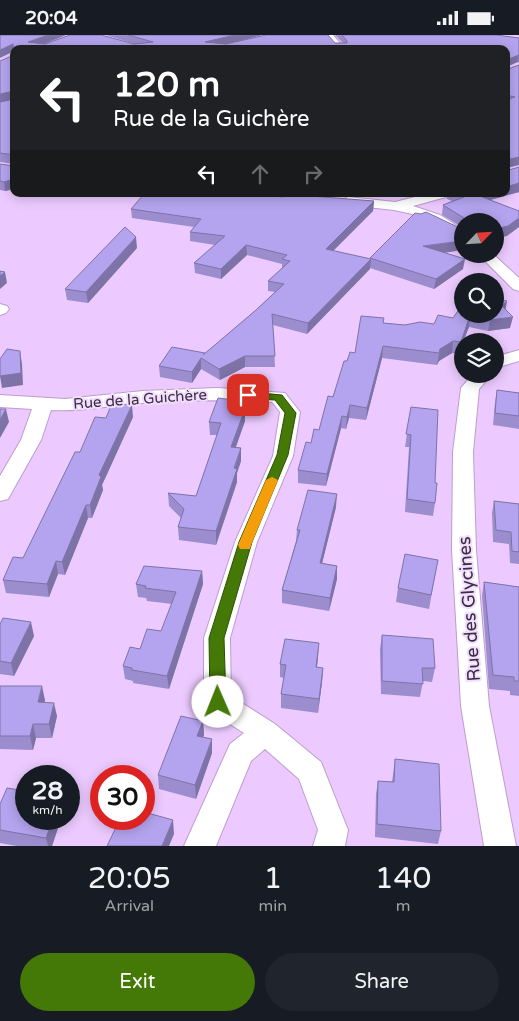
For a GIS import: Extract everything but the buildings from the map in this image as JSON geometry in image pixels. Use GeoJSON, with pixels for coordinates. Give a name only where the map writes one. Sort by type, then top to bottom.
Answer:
{"type":"FeatureCollection","features":[{"type":"Feature","properties":{"kind":"street"},"geometry":{"type":"LineString","coordinates":[[328,35],[337,45]]}},
{"type":"Feature","properties":{"kind":"street"},"geometry":{"type":"LineString","coordinates":[[295,197],[400,205],[430,197]]}},
{"type":"Feature","properties":{"kind":"street"},"geometry":{"type":"LineString","coordinates":[[390,197],[389,199],[400,205],[434,218],[454,230]]}},
{"type":"Feature","properties":{"kind":"street"},"geometry":{"type":"LineString","coordinates":[[495,263],[519,286]]}},
{"type":"Feature","properties":{"kind":"street"},"geometry":{"type":"LineString","coordinates":[[504,360],[519,355]]}},
{"type":"Feature","properties":{"kind":"street","name":"Rue des Glycines"},"geometry":{"type":"LineString","coordinates":[[474,383],[470,388],[465,434],[464,549],[475,706],[500,846]]}},
{"type":"Feature","properties":{"kind":"street","name":"Rue de la Guichère"},"geometry":{"type":"LineString","coordinates":[[0,401],[43,404],[218,394],[278,397],[290,413],[283,455],[246,542],[217,638],[218,702],[265,732]]}},
{"type":"Feature","properties":{"kind":"street"},"geometry":{"type":"LineString","coordinates":[[0,494],[31,440],[43,404]]}},
{"type":"Feature","properties":{"kind":"street"},"geometry":{"type":"LineString","coordinates":[[200,846],[240,753],[265,732],[311,771],[332,830],[329,846]]}},
{"type":"Feature","properties":{"kind":"slow traffic"},"geometry":{"type":"LineString","coordinates":[[245,545],[272,480]]}},
{"type":"Feature","properties":{"kind":"route"},"geometry":{"type":"LineString","coordinates":[[218,702],[217,638],[246,542],[283,455],[290,413],[278,397],[248,395]]}}]}
